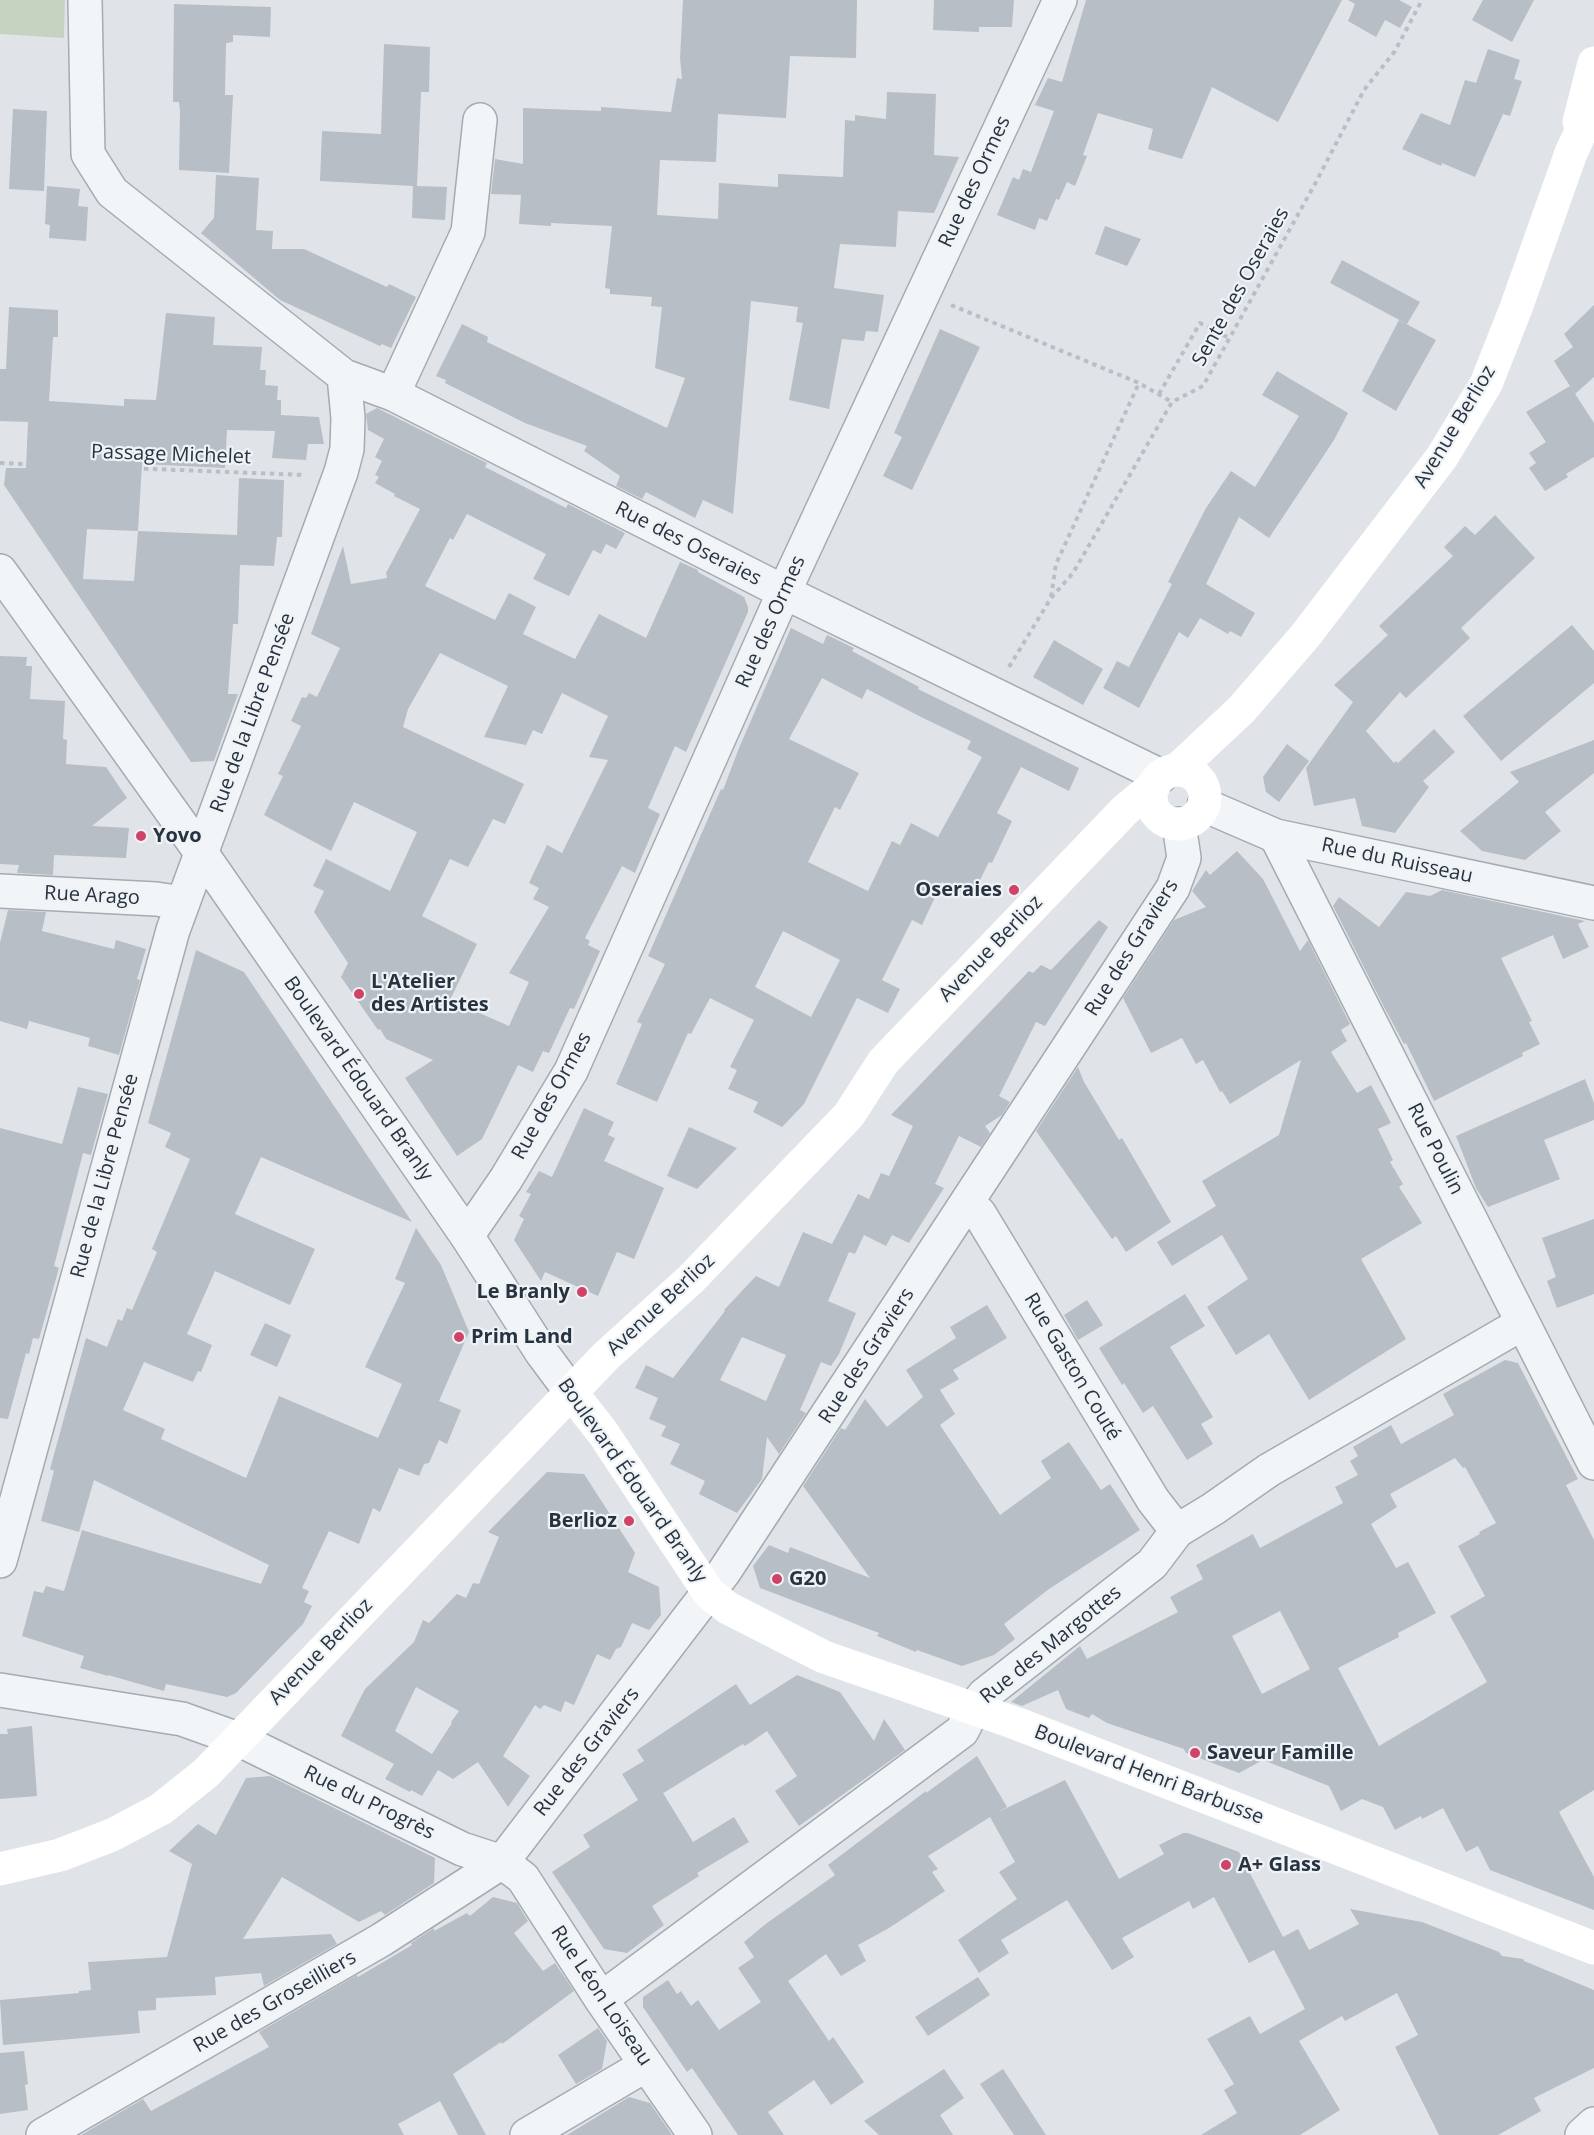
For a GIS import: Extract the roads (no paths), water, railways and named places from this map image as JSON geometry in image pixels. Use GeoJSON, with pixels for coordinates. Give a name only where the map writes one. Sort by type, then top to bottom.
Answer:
{"type":"FeatureCollection","features":[{"type":"Feature","properties":{"kind":"main road"},"geometry":{"type":"LineString","coordinates":[[1571,153],[1594,63]]}},
{"type":"Feature","properties":{"kind":"main road","name":"Avenue Berlioz"},"geometry":{"type":"LineString","coordinates":[[0,1869],[60,1855],[112,1835],[160,1809],[206,1773],[606,1356],[691,1279],[849,1115],[883,1062],[1074,864],[1216,767],[1242,709],[1305,636],[1425,481],[1486,384],[1520,297],[1571,153],[1594,103]]}},
{"type":"Feature","properties":{"kind":"main road","name":"Boulevard Édouard Branly"},"geometry":{"type":"LineString","coordinates":[[571,1392],[603,1433],[709,1593]]}},
{"type":"Feature","properties":{"kind":"main road","name":"Boulevard Henri Barbusse"},"geometry":{"type":"LineString","coordinates":[[709,1593],[728,1608],[824,1657],[1018,1724],[1594,1948]]}},
{"type":"Feature","properties":{"kind":"street"},"geometry":{"type":"LineString","coordinates":[[85,0],[88,154],[112,192],[344,376]]}},
{"type":"Feature","properties":{"kind":"street","name":"Rue des Ormes"},"geometry":{"type":"LineString","coordinates":[[466,1236],[506,1179],[571,1071],[784,592],[1060,0]]}},
{"type":"Feature","properties":{"kind":"street"},"geometry":{"type":"LineString","coordinates":[[393,394],[468,232],[480,120]]}},
{"type":"Feature","properties":{"kind":"street","name":"Rue des Oseraies"},"geometry":{"type":"LineString","coordinates":[[344,376],[393,394],[784,592],[992,694],[1176,794]]}},
{"type":"Feature","properties":{"kind":"street","name":"Rue de la Libre Pensée"},"geometry":{"type":"LineString","coordinates":[[0,1561],[173,930],[341,472],[347,448],[348,418],[344,376]]}},
{"type":"Feature","properties":{"kind":"street","name":"Boulevard Édouard Branly"},"geometry":{"type":"LineString","coordinates":[[0,570],[202,854],[466,1236],[542,1353],[571,1392]]}},
{"type":"Feature","properties":{"kind":"street","name":"Rue du Ruisseau"},"geometry":{"type":"LineString","coordinates":[[1176,794],[1276,836],[1594,903]]}},
{"type":"Feature","properties":{"kind":"street","name":"Rue des Graviers"},"geometry":{"type":"LineString","coordinates":[[502,1862],[709,1593],[1173,888],[1184,858],[1176,794]]}},
{"type":"Feature","properties":{"kind":"street","name":"Rue Poulin"},"geometry":{"type":"LineString","coordinates":[[1276,836],[1594,1462]]}},
{"type":"Feature","properties":{"kind":"street","name":"Rue Arago"},"geometry":{"type":"LineString","coordinates":[[0,891],[156,899],[183,903]]}},
{"type":"Feature","properties":{"kind":"street","name":"Rue Gaston Couté"},"geometry":{"type":"LineString","coordinates":[[966,1205],[979,1213],[1153,1500],[1176,1531]]}},
{"type":"Feature","properties":{"kind":"street","name":"Rue des Margottes"},"geometry":{"type":"LineString","coordinates":[[601,1999],[962,1731],[973,1709],[984,1695],[1152,1564],[1176,1531],[1214,1509],[1269,1470],[1523,1323]]}},
{"type":"Feature","properties":{"kind":"street","name":"Rue du Progrès"},"geometry":{"type":"LineString","coordinates":[[0,1690],[182,1719],[238,1739],[462,1848],[502,1862]]}},
{"type":"Feature","properties":{"kind":"street","name":"Rue Léon Loiseau"},"geometry":{"type":"LineString","coordinates":[[502,1862],[523,1878],[601,1999],[695,2135]]}},
{"type":"Feature","properties":{"kind":"street","name":"Rue des Groseilliers"},"geometry":{"type":"LineString","coordinates":[[43,2135],[381,1940],[502,1862]]}},
{"type":"Feature","properties":{"kind":"street"},"geometry":{"type":"LineString","coordinates":[[527,2135],[646,2065]]}},
{"type":"Feature","properties":{"kind":"street"},"geometry":{"type":"LineString","coordinates":[[1582,2135],[1594,2124]]}},
{"type":"Feature","properties":{"kind":"place","name":"Yovo"},"geometry":{"type":"Point","coordinates":[141,836]}},
{"type":"Feature","properties":{"kind":"place","name":"Oseraies"},"geometry":{"type":"Point","coordinates":[1014,890]}},
{"type":"Feature","properties":{"kind":"place","name":"L'Atelier des Artistes"},"geometry":{"type":"Point","coordinates":[359,994]}},
{"type":"Feature","properties":{"kind":"place","name":"Le Branly"},"geometry":{"type":"Point","coordinates":[582,1292]}},
{"type":"Feature","properties":{"kind":"place","name":"Prim Land"},"geometry":{"type":"Point","coordinates":[459,1337]}},
{"type":"Feature","properties":{"kind":"place","name":"Berlioz"},"geometry":{"type":"Point","coordinates":[629,1521]}},
{"type":"Feature","properties":{"kind":"place","name":"G20"},"geometry":{"type":"Point","coordinates":[777,1579]}},
{"type":"Feature","properties":{"kind":"place","name":"Saveur Famille"},"geometry":{"type":"Point","coordinates":[1195,1753]}},
{"type":"Feature","properties":{"kind":"place","name":"A+ Glass"},"geometry":{"type":"Point","coordinates":[1226,1865]}}]}
